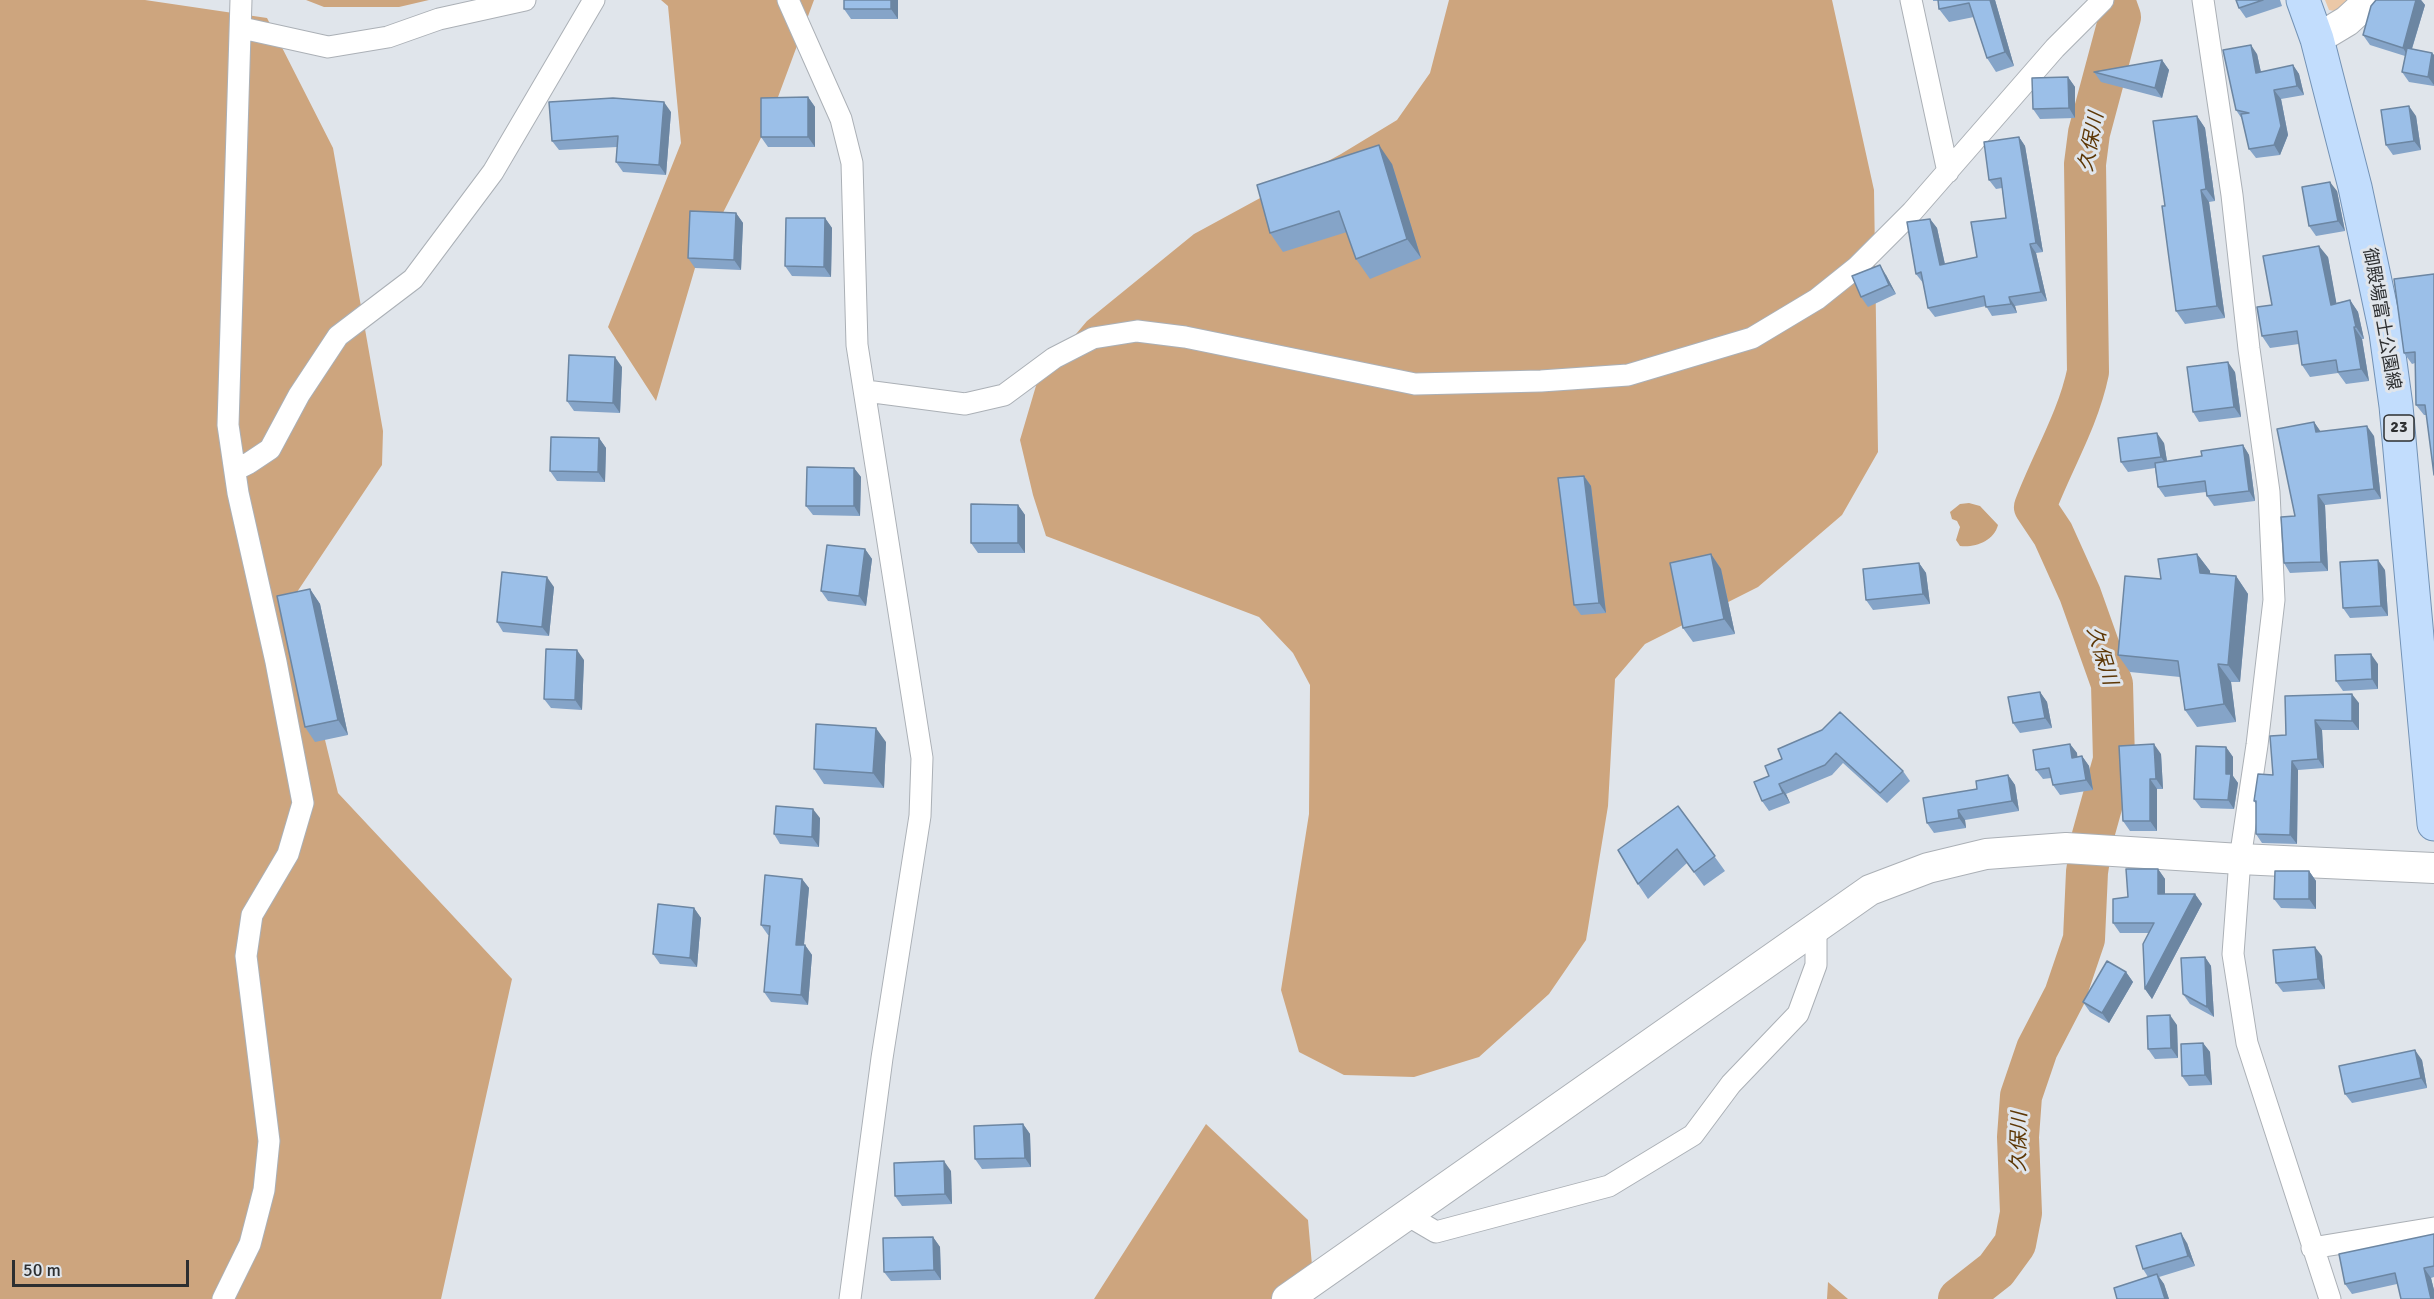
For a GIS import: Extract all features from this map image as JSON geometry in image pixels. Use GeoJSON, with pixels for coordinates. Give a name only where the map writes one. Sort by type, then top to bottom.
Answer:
{"type":"FeatureCollection","features":[{"type":"Feature","properties":{"kind":"main road","name":"御殿場富士公園線"},"geometry":{"type":"LineString","coordinates":[[2303,0],[2317,39],[2355,187],[2386,333],[2398,417],[2434,824]]}},
{"type":"Feature","properties":{"kind":"street"},"geometry":{"type":"LineString","coordinates":[[223,1299],[250,1244],[264,1190],[269,1141],[246,956],[252,915],[288,854],[303,802],[235,470],[228,425],[242,28],[241,0]]}},
{"type":"Feature","properties":{"kind":"street"},"geometry":{"type":"LineString","coordinates":[[242,28],[328,47],[388,37],[439,19],[525,0]]}},
{"type":"Feature","properties":{"kind":"street"},"geometry":{"type":"LineString","coordinates":[[235,470],[270,449],[299,394],[338,336],[413,279],[493,172],[594,0]]}},
{"type":"Feature","properties":{"kind":"street"},"geometry":{"type":"LineString","coordinates":[[788,0],[841,119],[852,163],[857,345],[922,758],[920,816],[882,1058],[850,1299]]}},
{"type":"Feature","properties":{"kind":"street"},"geometry":{"type":"LineString","coordinates":[[1911,0],[1948,172]]}},
{"type":"Feature","properties":{"kind":"street"},"geometry":{"type":"LineString","coordinates":[[866,392],[965,404],[1004,395],[1054,358],[1093,338],[1137,331],[1185,337],[1415,384],[1541,381],[1628,375],[1752,338],[1817,299],[1857,267],[1912,213],[2055,48],[2103,0]]}},
{"type":"Feature","properties":{"kind":"street"},"geometry":{"type":"LineString","coordinates":[[2203,0],[2232,195],[2249,349],[2269,492],[2274,600],[2257,745],[2240,859],[2233,954],[2247,1042],[2330,1299]]}},
{"type":"Feature","properties":{"kind":"street"},"geometry":{"type":"LineString","coordinates":[[2317,39],[2347,21],[2370,0]]}},
{"type":"Feature","properties":{"kind":"street"},"geometry":{"type":"LineString","coordinates":[[1287,1299],[1870,890],[1928,868],[1986,854],[2066,848],[2434,868]]}},
{"type":"Feature","properties":{"kind":"street"},"geometry":{"type":"LineString","coordinates":[[1407,1215],[1436,1232],[1610,1186],[1693,1135],[1731,1084],[1798,1014],[1816,965],[1816,929]]}},
{"type":"Feature","properties":{"kind":"street"},"geometry":{"type":"LineString","coordinates":[[2312,1248],[2434,1228]]}},
{"type":"Feature","properties":{"kind":"shaded area"},"geometry":{"type":"Polygon","coordinates":[[[0,0],[145,0],[267,18],[333,148],[383,431],[382,465],[291,601],[338,793],[512,979],[441,1299],[0,1299],[0,0]]]}},
{"type":"Feature","properties":{"kind":"shaded area"},"geometry":{"type":"Polygon","coordinates":[[[306,0],[429,0],[399,7],[324,7],[306,0]]]}},
{"type":"Feature","properties":{"kind":"shaded area"},"geometry":{"type":"Polygon","coordinates":[[[661,0],[814,0],[768,124],[695,268],[656,401],[608,327],[681,143],[668,6],[661,0]]]}},
{"type":"Feature","properties":{"kind":"shaded area"},"geometry":{"type":"Polygon","coordinates":[[[1449,0],[1832,0],[1874,190],[1878,452],[1842,515],[1758,587],[1645,644],[1615,679],[1608,806],[1586,940],[1549,994],[1479,1057],[1414,1077],[1344,1075],[1299,1052],[1281,990],[1309,814],[1310,685],[1293,653],[1259,617],[1046,536],[1033,495],[1020,440],[1038,379],[1087,321],[1194,234],[1341,154],[1397,120],[1430,73],[1449,0]]]}},
{"type":"Feature","properties":{"kind":"shaded area"},"geometry":{"type":"Polygon","coordinates":[[[2325,0],[2352,0],[2345,13],[2329,10],[2325,0]]]}},
{"type":"Feature","properties":{"kind":"shaded area"},"geometry":{"type":"Polygon","coordinates":[[[1969,503],[1980,506],[1998,525],[1996,531],[1983,542],[1972,546],[1960,546],[1956,540],[1960,527],[1957,521],[1952,519],[1950,512],[1960,504],[1969,503]]]}},
{"type":"Feature","properties":{"kind":"shaded area"},"geometry":{"type":"Polygon","coordinates":[[[1206,1124],[1308,1220],[1315,1299],[1094,1299],[1206,1124]]]}},
{"type":"Feature","properties":{"kind":"shaded area"},"geometry":{"type":"Polygon","coordinates":[[[1828,1282],[1848,1299],[1827,1299],[1828,1282]]]}},
{"type":"Feature","properties":{"kind":"building"},"geometry":{"type":"Polygon","coordinates":[[[844,0],[891,0],[891,9],[844,9],[844,0]]]}},
{"type":"Feature","properties":{"kind":"building"},"geometry":{"type":"Polygon","coordinates":[[[1938,0],[1990,0],[2005,52],[1987,58],[1969,3],[1939,9],[1938,0]]]}},
{"type":"Feature","properties":{"kind":"building"},"geometry":{"type":"Polygon","coordinates":[[[2236,0],[2263,0],[2239,8],[2236,0]]]}},
{"type":"Feature","properties":{"kind":"building"},"geometry":{"type":"Polygon","coordinates":[[[2376,0],[2416,0],[2403,48],[2363,35],[2371,6],[2376,0]]]}},
{"type":"Feature","properties":{"kind":"building"},"geometry":{"type":"Polygon","coordinates":[[[2251,45],[2256,73],[2293,65],[2297,86],[2274,90],[2281,126],[2274,145],[2249,149],[2241,114],[2249,113],[2236,110],[2223,50],[2251,45]]]}},
{"type":"Feature","properties":{"kind":"building"},"geometry":{"type":"Polygon","coordinates":[[[2407,48],[2432,53],[2428,77],[2402,72],[2407,48]]]}},
{"type":"Feature","properties":{"kind":"building"},"geometry":{"type":"Polygon","coordinates":[[[2162,60],[2155,88],[2094,72],[2162,60]]]}},
{"type":"Feature","properties":{"kind":"building"},"geometry":{"type":"Polygon","coordinates":[[[2068,77],[2069,108],[2033,109],[2032,78],[2068,77]]]}},
{"type":"Feature","properties":{"kind":"building"},"geometry":{"type":"Polygon","coordinates":[[[808,97],[808,137],[761,137],[761,98],[808,97]]]}},
{"type":"Feature","properties":{"kind":"building"},"geometry":{"type":"Polygon","coordinates":[[[613,98],[664,102],[659,165],[616,162],[618,136],[552,141],[549,102],[613,98]]]}},
{"type":"Feature","properties":{"kind":"building"},"geometry":{"type":"Polygon","coordinates":[[[2409,106],[2414,141],[2386,145],[2381,110],[2409,106]]]}},
{"type":"Feature","properties":{"kind":"building"},"geometry":{"type":"Polygon","coordinates":[[[2197,116],[2206,189],[2201,190],[2217,306],[2176,311],[2153,121],[2197,116]]]}},
{"type":"Feature","properties":{"kind":"building"},"geometry":{"type":"Polygon","coordinates":[[[2019,137],[2036,243],[2030,244],[2041,292],[2009,297],[2011,304],[1986,307],[1984,296],[1928,308],[1921,272],[1916,274],[1907,222],[1930,219],[1940,265],[1977,257],[1971,222],[2006,218],[2001,178],[1989,180],[1984,142],[2019,137]]]}},
{"type":"Feature","properties":{"kind":"building"},"geometry":{"type":"Polygon","coordinates":[[[1379,145],[1407,239],[1356,259],[1339,211],[1270,233],[1257,185],[1379,145]]]}},
{"type":"Feature","properties":{"kind":"building"},"geometry":{"type":"Polygon","coordinates":[[[2330,182],[2338,221],[2309,226],[2302,187],[2330,182]]]}},
{"type":"Feature","properties":{"kind":"building"},"geometry":{"type":"Polygon","coordinates":[[[690,211],[736,213],[734,260],[688,258],[690,211]]]}},
{"type":"Feature","properties":{"kind":"building"},"geometry":{"type":"Polygon","coordinates":[[[786,218],[825,218],[824,267],[785,266],[786,218]]]}},
{"type":"Feature","properties":{"kind":"building"},"geometry":{"type":"Polygon","coordinates":[[[2319,246],[2331,305],[2350,300],[2361,369],[2338,372],[2336,360],[2302,365],[2297,331],[2262,336],[2257,307],[2272,305],[2263,256],[2319,246]]]}},
{"type":"Feature","properties":{"kind":"building"},"geometry":{"type":"Polygon","coordinates":[[[1880,265],[1889,285],[1861,297],[1852,276],[1880,265]]]}},
{"type":"Feature","properties":{"kind":"building"},"geometry":{"type":"Polygon","coordinates":[[[2434,274],[2434,475],[2425,405],[2416,405],[2415,352],[2404,353],[2394,279],[2434,274]]]}},
{"type":"Feature","properties":{"kind":"building"},"geometry":{"type":"Polygon","coordinates":[[[569,355],[615,357],[613,403],[567,401],[569,355]]]}},
{"type":"Feature","properties":{"kind":"building"},"geometry":{"type":"Polygon","coordinates":[[[2228,362],[2234,407],[2193,412],[2187,367],[2228,362]]]}},
{"type":"Feature","properties":{"kind":"building"},"geometry":{"type":"Polygon","coordinates":[[[2314,422],[2316,432],[2367,426],[2374,489],[2318,495],[2321,562],[2284,563],[2281,517],[2295,516],[2277,429],[2314,422]]]}},
{"type":"Feature","properties":{"kind":"building"},"geometry":{"type":"Polygon","coordinates":[[[2157,433],[2161,457],[2121,462],[2118,438],[2157,433]]]}},
{"type":"Feature","properties":{"kind":"building"},"geometry":{"type":"Polygon","coordinates":[[[551,437],[599,438],[598,472],[550,471],[551,437]]]}},
{"type":"Feature","properties":{"kind":"building"},"geometry":{"type":"Polygon","coordinates":[[[2243,445],[2249,491],[2207,496],[2205,481],[2158,487],[2155,463],[2202,456],[2201,451],[2243,445]]]}},
{"type":"Feature","properties":{"kind":"building"},"geometry":{"type":"Polygon","coordinates":[[[807,467],[854,468],[854,506],[806,506],[807,467]]]}},
{"type":"Feature","properties":{"kind":"building"},"geometry":{"type":"Polygon","coordinates":[[[1584,476],[1599,603],[1574,605],[1558,478],[1584,476]]]}},
{"type":"Feature","properties":{"kind":"building"},"geometry":{"type":"Polygon","coordinates":[[[971,504],[1018,505],[1018,543],[971,543],[971,504]]]}},
{"type":"Feature","properties":{"kind":"building"},"geometry":{"type":"Polygon","coordinates":[[[827,545],[865,549],[859,596],[821,591],[827,545]]]}},
{"type":"Feature","properties":{"kind":"building"},"geometry":{"type":"Polygon","coordinates":[[[1711,554],[1724,619],[1683,628],[1670,563],[1711,554]]]}},
{"type":"Feature","properties":{"kind":"building"},"geometry":{"type":"Polygon","coordinates":[[[2197,554],[2200,573],[2236,576],[2228,665],[2218,664],[2224,704],[2185,710],[2178,661],[2118,655],[2125,576],[2161,579],[2158,559],[2197,554]]]}},
{"type":"Feature","properties":{"kind":"building"},"geometry":{"type":"Polygon","coordinates":[[[2378,560],[2381,606],[2343,608],[2340,562],[2378,560]]]}},
{"type":"Feature","properties":{"kind":"building"},"geometry":{"type":"Polygon","coordinates":[[[1919,563],[1923,594],[1866,600],[1863,569],[1919,563]]]}},
{"type":"Feature","properties":{"kind":"building"},"geometry":{"type":"Polygon","coordinates":[[[502,572],[547,577],[542,627],[497,622],[502,572]]]}},
{"type":"Feature","properties":{"kind":"building"},"geometry":{"type":"Polygon","coordinates":[[[310,589],[338,720],[305,727],[277,596],[310,589]]]}},
{"type":"Feature","properties":{"kind":"building"},"geometry":{"type":"Polygon","coordinates":[[[546,649],[577,650],[575,700],[544,699],[546,649]]]}},
{"type":"Feature","properties":{"kind":"building"},"geometry":{"type":"Polygon","coordinates":[[[2371,654],[2372,679],[2336,681],[2335,655],[2371,654]]]}},
{"type":"Feature","properties":{"kind":"building"},"geometry":{"type":"Polygon","coordinates":[[[2040,692],[2045,718],[2013,723],[2008,697],[2040,692]]]}},
{"type":"Feature","properties":{"kind":"building"},"geometry":{"type":"Polygon","coordinates":[[[2352,694],[2352,721],[2315,720],[2318,759],[2292,761],[2290,835],[2256,834],[2256,801],[2254,801],[2258,774],[2273,775],[2270,736],[2286,735],[2285,696],[2352,694]]]}},
{"type":"Feature","properties":{"kind":"building"},"geometry":{"type":"Polygon","coordinates":[[[1840,712],[1903,771],[1880,793],[1836,753],[1825,765],[1779,784],[1783,793],[1762,801],[1754,782],[1769,776],[1765,766],[1782,759],[1778,749],[1822,730],[1840,712]]]}},
{"type":"Feature","properties":{"kind":"building"},"geometry":{"type":"Polygon","coordinates":[[[816,724],[876,728],[873,773],[814,769],[816,724]]]}},
{"type":"Feature","properties":{"kind":"building"},"geometry":{"type":"Polygon","coordinates":[[[2070,744],[2072,758],[2082,756],[2086,780],[2053,785],[2049,768],[2036,770],[2033,750],[2070,744]]]}},
{"type":"Feature","properties":{"kind":"building"},"geometry":{"type":"Polygon","coordinates":[[[2154,744],[2156,779],[2150,779],[2150,821],[2123,821],[2119,746],[2154,744]]]}},
{"type":"Feature","properties":{"kind":"building"},"geometry":{"type":"Polygon","coordinates":[[[2196,746],[2226,747],[2226,774],[2231,774],[2228,800],[2194,799],[2196,746]]]}},
{"type":"Feature","properties":{"kind":"building"},"geometry":{"type":"Polygon","coordinates":[[[2008,775],[2012,801],[1958,810],[1959,818],[1927,823],[1923,798],[1977,789],[1976,781],[2008,775]]]}},
{"type":"Feature","properties":{"kind":"building"},"geometry":{"type":"Polygon","coordinates":[[[776,806],[813,809],[812,837],[774,834],[776,806]]]}},
{"type":"Feature","properties":{"kind":"building"},"geometry":{"type":"Polygon","coordinates":[[[1678,806],[1715,856],[1694,872],[1677,849],[1638,884],[1618,850],[1678,806]]]}},
{"type":"Feature","properties":{"kind":"building"},"geometry":{"type":"Polygon","coordinates":[[[2126,869],[2158,869],[2158,894],[2195,894],[2145,989],[2143,944],[2154,923],[2113,923],[2113,899],[2128,897],[2126,869]]]}},
{"type":"Feature","properties":{"kind":"building"},"geometry":{"type":"Polygon","coordinates":[[[2275,871],[2309,871],[2309,899],[2274,899],[2275,871]]]}},
{"type":"Feature","properties":{"kind":"building"},"geometry":{"type":"Polygon","coordinates":[[[765,875],[802,879],[796,945],[805,945],[801,995],[764,992],[770,926],[761,925],[765,875]]]}},
{"type":"Feature","properties":{"kind":"building"},"geometry":{"type":"Polygon","coordinates":[[[658,904],[694,908],[690,958],[653,954],[658,904]]]}},
{"type":"Feature","properties":{"kind":"building"},"geometry":{"type":"Polygon","coordinates":[[[2315,947],[2318,979],[2276,983],[2273,950],[2315,947]]]}},
{"type":"Feature","properties":{"kind":"building"},"geometry":{"type":"Polygon","coordinates":[[[2205,957],[2207,1007],[2183,994],[2181,958],[2205,957]]]}},
{"type":"Feature","properties":{"kind":"building"},"geometry":{"type":"Polygon","coordinates":[[[2107,961],[2126,972],[2102,1013],[2083,1002],[2107,961]]]}},
{"type":"Feature","properties":{"kind":"building"},"geometry":{"type":"Polygon","coordinates":[[[2170,1015],[2171,1048],[2148,1049],[2147,1016],[2170,1015]]]}},
{"type":"Feature","properties":{"kind":"building"},"geometry":{"type":"Polygon","coordinates":[[[2203,1043],[2205,1075],[2182,1076],[2181,1044],[2203,1043]]]}},
{"type":"Feature","properties":{"kind":"building"},"geometry":{"type":"Polygon","coordinates":[[[2415,1050],[2421,1078],[2345,1094],[2339,1066],[2415,1050]]]}},
{"type":"Feature","properties":{"kind":"building"},"geometry":{"type":"Polygon","coordinates":[[[1023,1124],[1025,1158],[975,1159],[974,1126],[1023,1124]]]}},
{"type":"Feature","properties":{"kind":"building"},"geometry":{"type":"Polygon","coordinates":[[[944,1161],[945,1194],[895,1196],[894,1163],[944,1161]]]}},
{"type":"Feature","properties":{"kind":"building"},"geometry":{"type":"Polygon","coordinates":[[[2181,1233],[2188,1256],[2143,1269],[2136,1246],[2181,1233]]]}},
{"type":"Feature","properties":{"kind":"building"},"geometry":{"type":"Polygon","coordinates":[[[2434,1234],[2434,1266],[2424,1268],[2431,1299],[2401,1299],[2395,1273],[2345,1284],[2339,1254],[2434,1234]]]}},
{"type":"Feature","properties":{"kind":"building"},"geometry":{"type":"Polygon","coordinates":[[[933,1237],[934,1270],[884,1272],[883,1238],[933,1237]]]}},
{"type":"Feature","properties":{"kind":"building"},"geometry":{"type":"Polygon","coordinates":[[[2157,1274],[2165,1299],[2117,1299],[2114,1288],[2157,1274]]]}},
{"type":"Feature","properties":{"kind":"waterway","name":"久保川"},"geometry":{"type":"LineString","coordinates":[[1959,1299],[1996,1270],[2015,1244],[2021,1213],[2018,1137],[2021,1096],[2037,1049],[2065,995],[2084,939],[2087,872],[2092,839],[2114,760],[2112,684],[2080,594],[2053,534],[2035,507],[2078,407],[2088,372],[2085,164],[2089,133],[2120,17],[2114,0]]}}]}
